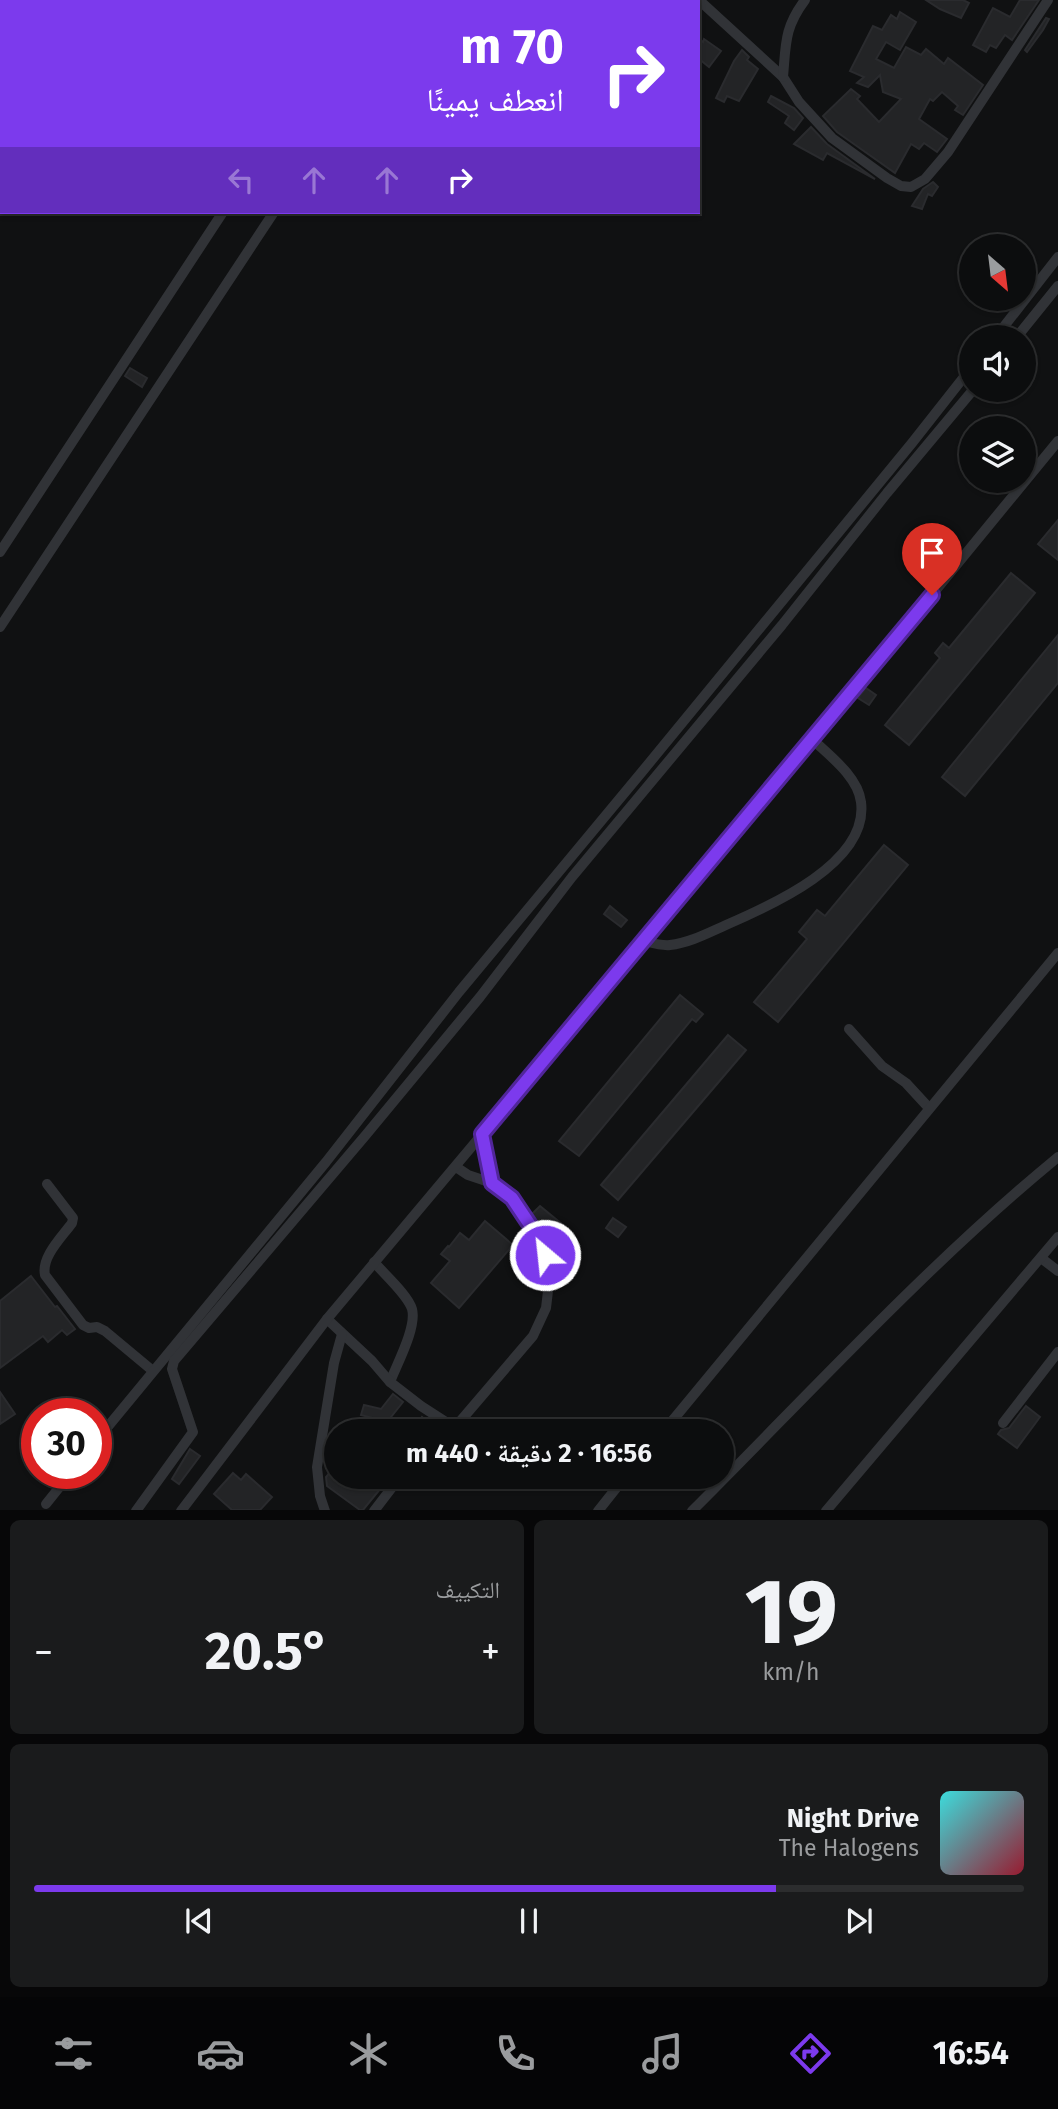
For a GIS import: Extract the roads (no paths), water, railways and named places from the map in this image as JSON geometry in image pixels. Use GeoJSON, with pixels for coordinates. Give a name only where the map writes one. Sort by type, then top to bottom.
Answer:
{"type":"FeatureCollection","features":[{"type":"Feature","properties":{"kind":"street"},"geometry":{"type":"LineString","coordinates":[[783,78],[786,36],[790,22],[805,0]]}},
{"type":"Feature","properties":{"kind":"street"},"geometry":{"type":"LineString","coordinates":[[700,1],[783,78],[799,102],[832,138],[887,178],[901,186],[911,187],[925,179],[948,152],[1048,0]]}},
{"type":"Feature","properties":{"kind":"street"},"geometry":{"type":"LineString","coordinates":[[0,552],[222,214]]}},
{"type":"Feature","properties":{"kind":"street"},"geometry":{"type":"LineString","coordinates":[[0,627],[273,214]]}},
{"type":"Feature","properties":{"kind":"street"},"geometry":{"type":"LineString","coordinates":[[1005,325],[1058,257]]}},
{"type":"Feature","properties":{"kind":"street"},"geometry":{"type":"LineString","coordinates":[[1026,325],[1058,286]]}},
{"type":"Feature","properties":{"kind":"street"},"geometry":{"type":"LineString","coordinates":[[112,1421],[326,1162],[459,992],[959,383]]}},
{"type":"Feature","properties":{"kind":"street"},"geometry":{"type":"LineString","coordinates":[[136,1510],[193,1432],[172,1369],[174,1361],[480,997],[580,867],[963,402]]}},
{"type":"Feature","properties":{"kind":"street"},"geometry":{"type":"LineString","coordinates":[[181,1510],[374,1262],[813,740],[1058,441]]}},
{"type":"Feature","properties":{"kind":"street"},"geometry":{"type":"LineString","coordinates":[[644,941],[667,946],[684,943],[740,919],[802,888],[843,853],[856,831],[862,813],[861,799],[855,784],[813,740]]}},
{"type":"Feature","properties":{"kind":"street"},"geometry":{"type":"LineString","coordinates":[[674,1419],[1058,953]]}},
{"type":"Feature","properties":{"kind":"street"},"geometry":{"type":"LineString","coordinates":[[849,1029],[882,1066],[906,1083],[929,1108]]}},
{"type":"Feature","properties":{"kind":"street"},"geometry":{"type":"LineString","coordinates":[[482,1134],[492,1183]]}},
{"type":"Feature","properties":{"kind":"street"},"geometry":{"type":"LineString","coordinates":[[692,1510],[944,1258],[1058,1157]]}},
{"type":"Feature","properties":{"kind":"street"},"geometry":{"type":"LineString","coordinates":[[456,1167],[468,1175],[492,1183],[512,1198],[540,1240],[548,1270],[546,1308],[541,1323],[522,1351],[462,1419]]}},
{"type":"Feature","properties":{"kind":"street"},"geometry":{"type":"LineString","coordinates":[[47,1184],[73,1218],[43,1267],[45,1275],[83,1325],[105,1331],[153,1371]]}},
{"type":"Feature","properties":{"kind":"street"},"geometry":{"type":"LineString","coordinates":[[826,1510],[1058,1237]]}},
{"type":"Feature","properties":{"kind":"street"},"geometry":{"type":"LineString","coordinates":[[1041,1258],[1058,1271]]}},
{"type":"Feature","properties":{"kind":"street"},"geometry":{"type":"LineString","coordinates":[[374,1262],[413,1310],[412,1328],[390,1382]]}},
{"type":"Feature","properties":{"kind":"street"},"geometry":{"type":"LineString","coordinates":[[327,1320],[372,1361],[390,1382],[440,1419]]}},
{"type":"Feature","properties":{"kind":"street"},"geometry":{"type":"LineString","coordinates":[[324,1510],[317,1467],[334,1363],[342,1334]]}},
{"type":"Feature","properties":{"kind":"street"},"geometry":{"type":"LineString","coordinates":[[1003,1423],[1058,1352]]}},
{"type":"Feature","properties":{"kind":"street"},"geometry":{"type":"LineString","coordinates":[[46,1504],[58,1489]]}},
{"type":"Feature","properties":{"kind":"street"},"geometry":{"type":"LineString","coordinates":[[374,1510],[391,1489]]}},
{"type":"Feature","properties":{"kind":"street"},"geometry":{"type":"LineString","coordinates":[[598,1510],[615,1489]]}}]}
